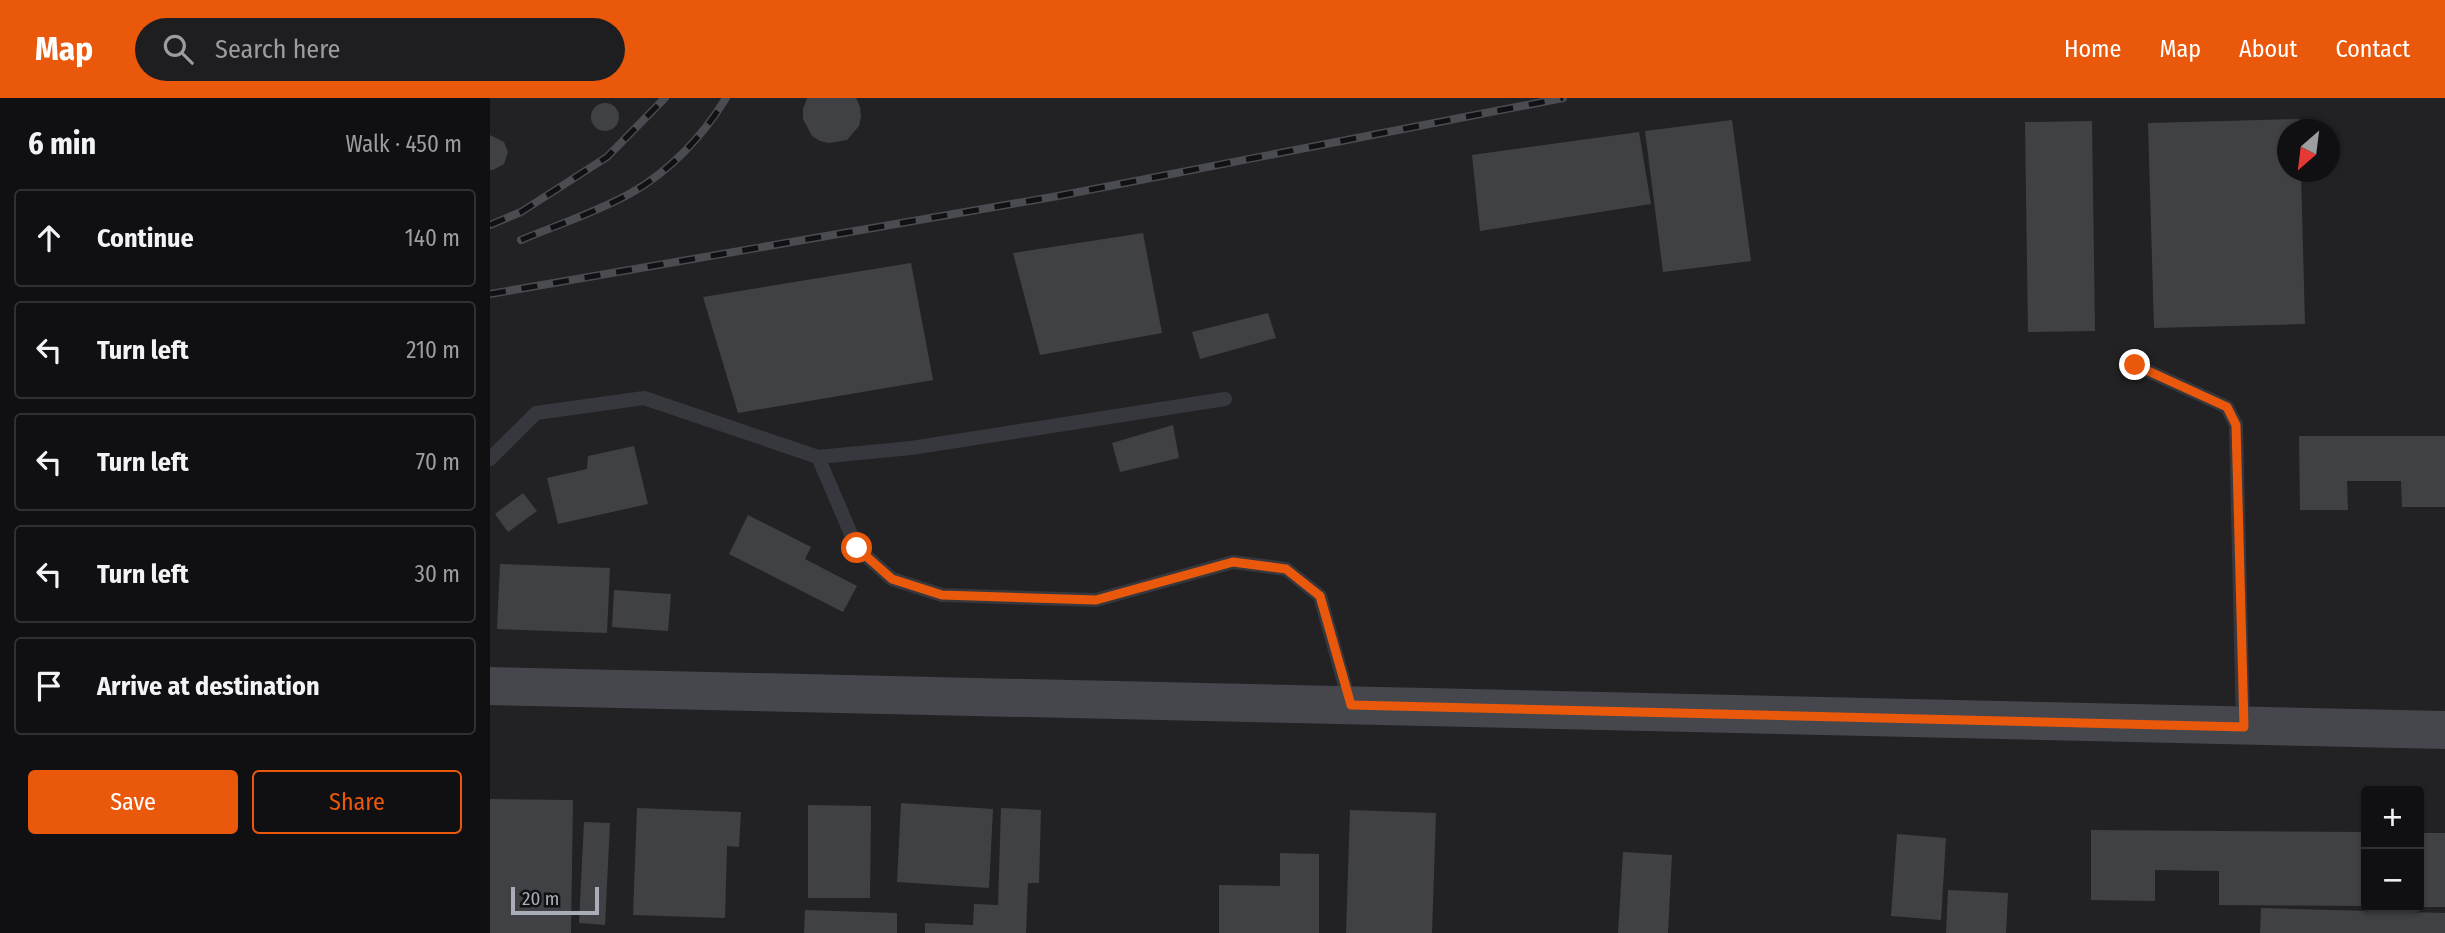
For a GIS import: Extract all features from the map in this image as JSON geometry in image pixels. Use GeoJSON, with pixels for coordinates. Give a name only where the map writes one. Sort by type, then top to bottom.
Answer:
{"type":"FeatureCollection","features":[{"type":"Feature","properties":{"kind":"street"},"geometry":{"type":"LineString","coordinates":[[490,686],[2445,730]]}},
{"type":"Feature","properties":{"kind":"lane"},"geometry":{"type":"LineString","coordinates":[[2135,365],[2227,407],[2236,425],[2244,727]]}},
{"type":"Feature","properties":{"kind":"lane"},"geometry":{"type":"LineString","coordinates":[[490,459],[536,413],[644,398],[818,457],[911,448],[1225,399]]}},
{"type":"Feature","properties":{"kind":"lane"},"geometry":{"type":"LineString","coordinates":[[818,457],[857,548],[892,579],[942,595],[1096,600],[1233,562],[1286,569],[1320,596],[1351,705]]}},
{"type":"Feature","properties":{"kind":"shaded area"},"geometry":{"type":"Polygon","coordinates":[[[490,98],[2445,98],[2445,933],[490,933],[490,98]]]}},
{"type":"Feature","properties":{"kind":"building"},"geometry":{"type":"Polygon","coordinates":[[[807,98],[856,98],[860,107],[859,126],[847,140],[829,143],[820,141],[812,136],[803,119],[807,98]]]}},
{"type":"Feature","properties":{"kind":"building"},"geometry":{"type":"Polygon","coordinates":[[[605,103],[615,107],[619,117],[615,127],[605,131],[595,127],[591,117],[595,107],[605,103]]]}},
{"type":"Feature","properties":{"kind":"building"},"geometry":{"type":"Polygon","coordinates":[[[1732,120],[1751,261],[1663,272],[1645,131],[1732,120]]]}},
{"type":"Feature","properties":{"kind":"building"},"geometry":{"type":"Polygon","coordinates":[[[2277,120],[2277,182],[2301,182],[2305,324],[2154,328],[2148,123],[2277,120]]]}},
{"type":"Feature","properties":{"kind":"building"},"geometry":{"type":"Polygon","coordinates":[[[2092,121],[2095,331],[2028,332],[2025,122],[2092,121]]]}},
{"type":"Feature","properties":{"kind":"building"},"geometry":{"type":"Polygon","coordinates":[[[1639,132],[1651,204],[1480,231],[1472,155],[1639,132]]]}},
{"type":"Feature","properties":{"kind":"building"},"geometry":{"type":"Polygon","coordinates":[[[490,135],[504,142],[508,152],[504,164],[493,170],[490,170],[490,135]]]}},
{"type":"Feature","properties":{"kind":"building"},"geometry":{"type":"Polygon","coordinates":[[[1143,233],[1162,333],[1040,355],[1013,253],[1143,233]]]}},
{"type":"Feature","properties":{"kind":"building"},"geometry":{"type":"Polygon","coordinates":[[[911,263],[933,380],[738,413],[703,297],[911,263]]]}},
{"type":"Feature","properties":{"kind":"building"},"geometry":{"type":"Polygon","coordinates":[[[1268,313],[1276,338],[1200,359],[1192,332],[1268,313]]]}},
{"type":"Feature","properties":{"kind":"building"},"geometry":{"type":"Polygon","coordinates":[[[1173,425],[1179,458],[1120,472],[1112,443],[1173,425]]]}},
{"type":"Feature","properties":{"kind":"building"},"geometry":{"type":"Polygon","coordinates":[[[2299,436],[2445,436],[2445,507],[2402,507],[2401,481],[2347,481],[2348,510],[2300,510],[2299,436]]]}},
{"type":"Feature","properties":{"kind":"building"},"geometry":{"type":"Polygon","coordinates":[[[634,446],[648,504],[558,524],[547,478],[587,469],[588,456],[634,446]]]}},
{"type":"Feature","properties":{"kind":"building"},"geometry":{"type":"Polygon","coordinates":[[[523,493],[537,511],[508,532],[495,514],[523,493]]]}},
{"type":"Feature","properties":{"kind":"building"},"geometry":{"type":"Polygon","coordinates":[[[748,515],[811,547],[805,559],[857,586],[843,612],[729,554],[748,515]]]}},
{"type":"Feature","properties":{"kind":"building"},"geometry":{"type":"Polygon","coordinates":[[[500,564],[610,568],[607,633],[497,629],[500,564]]]}},
{"type":"Feature","properties":{"kind":"building"},"geometry":{"type":"Polygon","coordinates":[[[614,590],[671,594],[668,631],[612,627],[614,590]]]}},
{"type":"Feature","properties":{"kind":"building"},"geometry":{"type":"Polygon","coordinates":[[[490,799],[573,800],[571,933],[490,933],[490,799]]]}},
{"type":"Feature","properties":{"kind":"building"},"geometry":{"type":"Polygon","coordinates":[[[901,803],[993,809],[989,888],[897,882],[901,803]]]}},
{"type":"Feature","properties":{"kind":"building"},"geometry":{"type":"Polygon","coordinates":[[[808,805],[871,806],[870,898],[808,898],[808,805]]]}},
{"type":"Feature","properties":{"kind":"building"},"geometry":{"type":"Polygon","coordinates":[[[637,808],[741,812],[739,847],[727,846],[725,918],[633,915],[637,808]]]}},
{"type":"Feature","properties":{"kind":"building"},"geometry":{"type":"Polygon","coordinates":[[[1001,808],[1041,810],[1039,883],[1028,883],[1026,933],[925,933],[925,923],[973,925],[974,904],[998,905],[1001,808]]]}},
{"type":"Feature","properties":{"kind":"building"},"geometry":{"type":"Polygon","coordinates":[[[1350,810],[1436,813],[1432,933],[1346,933],[1350,810]]]}},
{"type":"Feature","properties":{"kind":"building"},"geometry":{"type":"Polygon","coordinates":[[[584,822],[610,823],[605,925],[579,923],[584,822]]]}},
{"type":"Feature","properties":{"kind":"building"},"geometry":{"type":"Polygon","coordinates":[[[2091,830],[2361,832],[2361,906],[2219,905],[2219,871],[2155,870],[2155,901],[2091,900],[2091,830]]]}},
{"type":"Feature","properties":{"kind":"building"},"geometry":{"type":"Polygon","coordinates":[[[2424,833],[2445,833],[2445,907],[2424,907],[2424,833]]]}},
{"type":"Feature","properties":{"kind":"building"},"geometry":{"type":"Polygon","coordinates":[[[1897,834],[1946,838],[1941,920],[1891,916],[1897,834]]]}},
{"type":"Feature","properties":{"kind":"building"},"geometry":{"type":"Polygon","coordinates":[[[1623,852],[1672,855],[1668,933],[1618,933],[1623,852]]]}},
{"type":"Feature","properties":{"kind":"building"},"geometry":{"type":"Polygon","coordinates":[[[1280,853],[1319,854],[1319,933],[1219,933],[1219,885],[1280,886],[1280,853]]]}},
{"type":"Feature","properties":{"kind":"building"},"geometry":{"type":"Polygon","coordinates":[[[1948,890],[2008,893],[2006,933],[1946,933],[1948,890]]]}},
{"type":"Feature","properties":{"kind":"building"},"geometry":{"type":"Polygon","coordinates":[[[2261,908],[2445,913],[2445,933],[2260,933],[2261,908]]]}},
{"type":"Feature","properties":{"kind":"building"},"geometry":{"type":"Polygon","coordinates":[[[805,910],[897,913],[897,933],[804,933],[805,910]]]}},
{"type":"Feature","properties":{"kind":"railway"},"geometry":{"type":"LineString","coordinates":[[490,225],[521,212],[607,157],[665,98]]}},
{"type":"Feature","properties":{"kind":"railway"},"geometry":{"type":"LineString","coordinates":[[521,240],[605,206],[645,184],[684,152],[707,126],[726,98]]}},
{"type":"Feature","properties":{"kind":"railway"},"geometry":{"type":"LineString","coordinates":[[490,294],[1058,196],[1563,98]]}},
{"type":"Feature","properties":{"kind":"route"},"geometry":{"type":"LineString","coordinates":[[857,548],[892,579],[942,595],[1096,600],[1233,562],[1286,569],[1320,596],[1351,705],[2244,727],[2236,425],[2227,407],[2135,365]]}}]}
